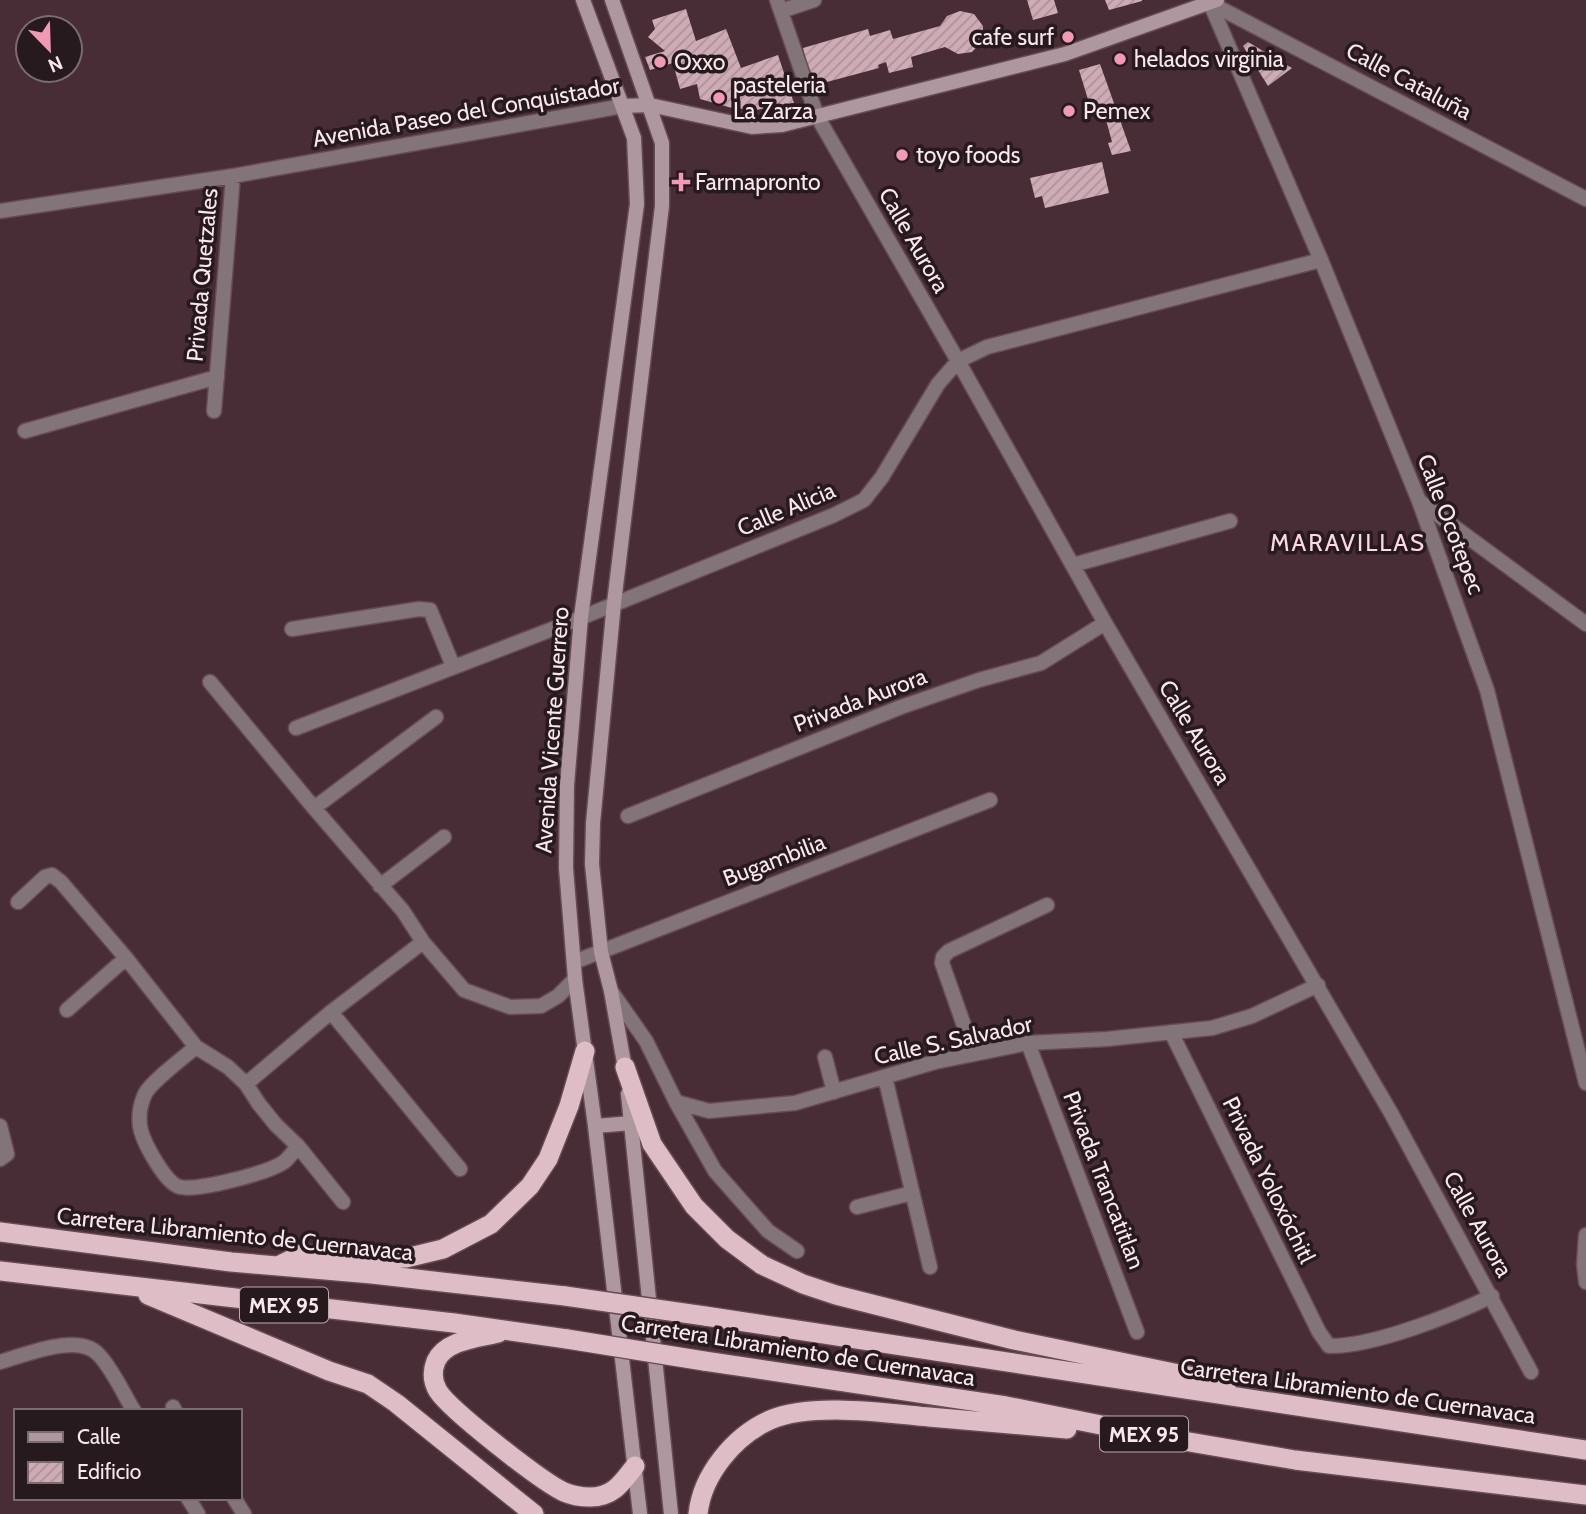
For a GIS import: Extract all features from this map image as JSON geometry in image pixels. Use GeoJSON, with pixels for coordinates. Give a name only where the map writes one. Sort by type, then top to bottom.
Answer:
{"type":"FeatureCollection","features":[{"type":"Feature","properties":{"kind":"highway"},"geometry":{"type":"LineString","coordinates":[[279,1266],[302,1254],[406,1258],[443,1249],[491,1224],[530,1186],[548,1159],[569,1106],[585,1051]]}},
{"type":"Feature","properties":{"kind":"highway"},"geometry":{"type":"LineString","coordinates":[[625,1067],[652,1144],[695,1206],[727,1239],[762,1265],[803,1284],[836,1295],[1014,1340],[1208,1380],[1270,1402]]}},
{"type":"Feature","properties":{"kind":"highway","name":"Carretera Libramiento de Cuernavaca"},"geometry":{"type":"LineString","coordinates":[[0,1232],[231,1262],[565,1296],[1586,1450]]}},
{"type":"Feature","properties":{"kind":"highway","name":"Carretera Libramiento de Cuernavaca"},"geometry":{"type":"LineString","coordinates":[[0,1271],[567,1339],[1006,1406],[1295,1460],[1586,1495]]}},
{"type":"Feature","properties":{"kind":"highway"},"geometry":{"type":"LineString","coordinates":[[128,1286],[329,1371],[368,1384],[396,1403],[534,1514]]}},
{"type":"Feature","properties":{"kind":"highway"},"geometry":{"type":"LineString","coordinates":[[506,1331],[451,1345],[437,1359],[432,1377],[439,1392],[464,1416],[537,1475],[564,1492],[586,1497],[604,1496],[620,1487],[635,1466]]}},
{"type":"Feature","properties":{"kind":"highway"},"geometry":{"type":"LineString","coordinates":[[698,1514],[699,1502],[712,1476],[725,1455],[742,1437],[771,1419],[794,1414],[827,1411],[871,1412],[1166,1438]]}},
{"type":"Feature","properties":{"kind":"main road","name":"Avenida Vicente Guerrero"},"geometry":{"type":"LineString","coordinates":[[583,0],[634,138],[637,204],[581,617],[567,785],[566,868],[575,979],[595,1126],[640,1514]]}},
{"type":"Feature","properties":{"kind":"main road","name":"Avenida Vicente Guerrero"},"geometry":{"type":"LineString","coordinates":[[612,0],[662,143],[662,206],[614,603],[593,823],[593,864],[601,952],[625,1067],[632,1123],[671,1514]]}},
{"type":"Feature","properties":{"kind":"main road","name":"Avenida Paseo del Conquistador"},"geometry":{"type":"LineString","coordinates":[[624,106],[650,106],[752,127],[782,124],[1065,54],[1214,1]]}},
{"type":"Feature","properties":{"kind":"main road"},"geometry":{"type":"LineString","coordinates":[[595,1126],[632,1123]]}},
{"type":"Feature","properties":{"kind":"street"},"geometry":{"type":"LineString","coordinates":[[779,6],[814,0]]}},
{"type":"Feature","properties":{"kind":"street","name":"Calle Cataluña"},"geometry":{"type":"LineString","coordinates":[[1214,1],[1586,199]]}},
{"type":"Feature","properties":{"kind":"street","name":"Calle Ocotepec"},"geometry":{"type":"LineString","coordinates":[[1214,1],[1419,501],[1487,690],[1586,1083]]}},
{"type":"Feature","properties":{"kind":"street","name":"Calle Aurora"},"geometry":{"type":"LineString","coordinates":[[779,6],[817,116],[1105,623],[1318,985],[1492,1296],[1531,1372]]}},
{"type":"Feature","properties":{"kind":"street","name":"Avenida Paseo del Conquistador"},"geometry":{"type":"LineString","coordinates":[[0,211],[233,176],[624,106]]}},
{"type":"Feature","properties":{"kind":"street","name":"Privada Quetzales"},"geometry":{"type":"LineString","coordinates":[[214,411],[233,176]]}},
{"type":"Feature","properties":{"kind":"street","name":"Calle Alicia"},"geometry":{"type":"LineString","coordinates":[[296,728],[581,617],[834,515],[864,500],[882,477],[938,384],[957,361],[987,347],[1321,260]]}},
{"type":"Feature","properties":{"kind":"street","name":"Privada Quetzales"},"geometry":{"type":"LineString","coordinates":[[25,431],[217,377]]}},
{"type":"Feature","properties":{"kind":"street"},"geometry":{"type":"LineString","coordinates":[[1419,501],[1586,624]]}},
{"type":"Feature","properties":{"kind":"street"},"geometry":{"type":"LineString","coordinates":[[1073,565],[1230,521]]}},
{"type":"Feature","properties":{"kind":"street"},"geometry":{"type":"LineString","coordinates":[[292,629],[419,608],[430,610],[453,666]]}},
{"type":"Feature","properties":{"kind":"street","name":"Privada Aurora"},"geometry":{"type":"LineString","coordinates":[[628,816],[901,707],[979,680],[1041,663],[1105,623]]}},
{"type":"Feature","properties":{"kind":"street"},"geometry":{"type":"LineString","coordinates":[[210,682],[380,886],[404,911],[423,942],[464,990],[510,1007],[541,1006],[558,996],[575,979]]}},
{"type":"Feature","properties":{"kind":"street"},"geometry":{"type":"LineString","coordinates":[[314,808],[436,717]]}},
{"type":"Feature","properties":{"kind":"street","name":"Bugambilia"},"geometry":{"type":"LineString","coordinates":[[574,962],[990,800]]}},
{"type":"Feature","properties":{"kind":"street"},"geometry":{"type":"LineString","coordinates":[[380,886],[444,837]]}},
{"type":"Feature","properties":{"kind":"street"},"geometry":{"type":"LineString","coordinates":[[18,902],[45,877],[52,875],[61,882],[196,1046],[228,1067],[246,1084],[258,1104],[298,1146],[343,1202]]}},
{"type":"Feature","properties":{"kind":"street"},"geometry":{"type":"LineString","coordinates":[[974,1054],[942,963],[943,957],[949,951],[1047,905]]}},
{"type":"Feature","properties":{"kind":"street"},"geometry":{"type":"LineString","coordinates":[[246,1084],[331,1012],[423,942]]}},
{"type":"Feature","properties":{"kind":"street"},"geometry":{"type":"LineString","coordinates":[[67,1010],[126,958]]}},
{"type":"Feature","properties":{"kind":"street","name":"Calle S. Salvador"},"geometry":{"type":"LineString","coordinates":[[676,1102],[709,1111],[795,1103],[974,1054],[1028,1043],[1212,1028],[1252,1016],[1318,985]]}},
{"type":"Feature","properties":{"kind":"street"},"geometry":{"type":"LineString","coordinates":[[611,991],[646,1041],[715,1171],[768,1231],[797,1251]]}},
{"type":"Feature","properties":{"kind":"street"},"geometry":{"type":"LineString","coordinates":[[331,1012],[460,1169]]}},
{"type":"Feature","properties":{"kind":"street","name":"Privada Yoloxóchitl"},"geometry":{"type":"LineString","coordinates":[[1171,1032],[1319,1332],[1329,1346],[1345,1346],[1398,1332],[1464,1310],[1492,1296]]}},
{"type":"Feature","properties":{"kind":"street","name":"Privada Trancatitlan"},"geometry":{"type":"LineString","coordinates":[[1028,1043],[1137,1332]]}},
{"type":"Feature","properties":{"kind":"street"},"geometry":{"type":"LineString","coordinates":[[196,1046],[146,1091],[140,1109],[141,1130],[154,1158],[172,1184],[181,1188],[211,1185],[265,1171],[284,1162],[298,1146]]}},
{"type":"Feature","properties":{"kind":"street"},"geometry":{"type":"LineString","coordinates":[[825,1057],[834,1092]]}},
{"type":"Feature","properties":{"kind":"street"},"geometry":{"type":"LineString","coordinates":[[885,1077],[930,1267]]}},
{"type":"Feature","properties":{"kind":"street"},"geometry":{"type":"LineString","coordinates":[[0,1126],[7,1154],[0,1159]]}},
{"type":"Feature","properties":{"kind":"street"},"geometry":{"type":"LineString","coordinates":[[857,1207],[912,1193]]}},
{"type":"Feature","properties":{"kind":"street"},"geometry":{"type":"LineString","coordinates":[[1586,1235],[1586,1282]]}},
{"type":"Feature","properties":{"kind":"street"},"geometry":{"type":"LineString","coordinates":[[0,1362],[60,1346],[83,1344],[98,1353],[133,1409]]}},
{"type":"Feature","properties":{"kind":"building"},"geometry":{"type":"Polygon","coordinates":[[[1027,0],[1054,0],[1058,13],[1033,20],[1027,0]]]}},
{"type":"Feature","properties":{"kind":"building"},"geometry":{"type":"Polygon","coordinates":[[[1105,0],[1142,0],[1142,1],[1109,10],[1105,0]]]}},
{"type":"Feature","properties":{"kind":"building"},"geometry":{"type":"Polygon","coordinates":[[[686,9],[696,41],[726,29],[741,68],[778,55],[794,103],[756,110],[732,108],[700,99],[697,84],[680,89],[673,63],[650,70],[645,57],[665,51],[648,37],[655,29],[652,20],[686,9]]]}},
{"type":"Feature","properties":{"kind":"building"},"geometry":{"type":"Polygon","coordinates":[[[960,11],[974,14],[983,26],[982,41],[972,52],[958,54],[945,47],[911,57],[913,67],[889,73],[886,62],[878,65],[879,68],[812,86],[803,48],[868,29],[870,36],[890,30],[893,39],[940,26],[947,16],[960,11]]]}},
{"type":"Feature","properties":{"kind":"building"},"geometry":{"type":"Polygon","coordinates":[[[1248,42],[1292,68],[1268,86],[1243,46],[1248,42]]]}},
{"type":"Feature","properties":{"kind":"building"},"geometry":{"type":"Polygon","coordinates":[[[1100,64],[1131,151],[1112,155],[1108,143],[1112,142],[1105,116],[1090,106],[1079,70],[1100,64]]]}},
{"type":"Feature","properties":{"kind":"building"},"geometry":{"type":"Polygon","coordinates":[[[1102,162],[1109,193],[1045,208],[1042,196],[1035,198],[1030,178],[1102,162]]]}},
{"type":"Feature","properties":{"kind":"place","name":"cafe surf"},"geometry":{"type":"Point","coordinates":[1068,37]}},
{"type":"Feature","properties":{"kind":"place","name":"helados virginia"},"geometry":{"type":"Point","coordinates":[1120,59]}},
{"type":"Feature","properties":{"kind":"place","name":"Oxxo"},"geometry":{"type":"Point","coordinates":[660,62]}},
{"type":"Feature","properties":{"kind":"place","name":"pasteleria La Zarza"},"geometry":{"type":"Point","coordinates":[719,98]}},
{"type":"Feature","properties":{"kind":"place","name":"Pemex"},"geometry":{"type":"Point","coordinates":[1069,111]}},
{"type":"Feature","properties":{"kind":"place","name":"toyo foods"},"geometry":{"type":"Point","coordinates":[902,155]}},
{"type":"Feature","properties":{"kind":"place","name":"Farmapronto"},"geometry":{"type":"Point","coordinates":[681,182]}},
{"type":"Feature","properties":{"kind":"district","name":"MARAVILLAS"},"geometry":{"type":"Point","coordinates":[1348,542]}}]}
